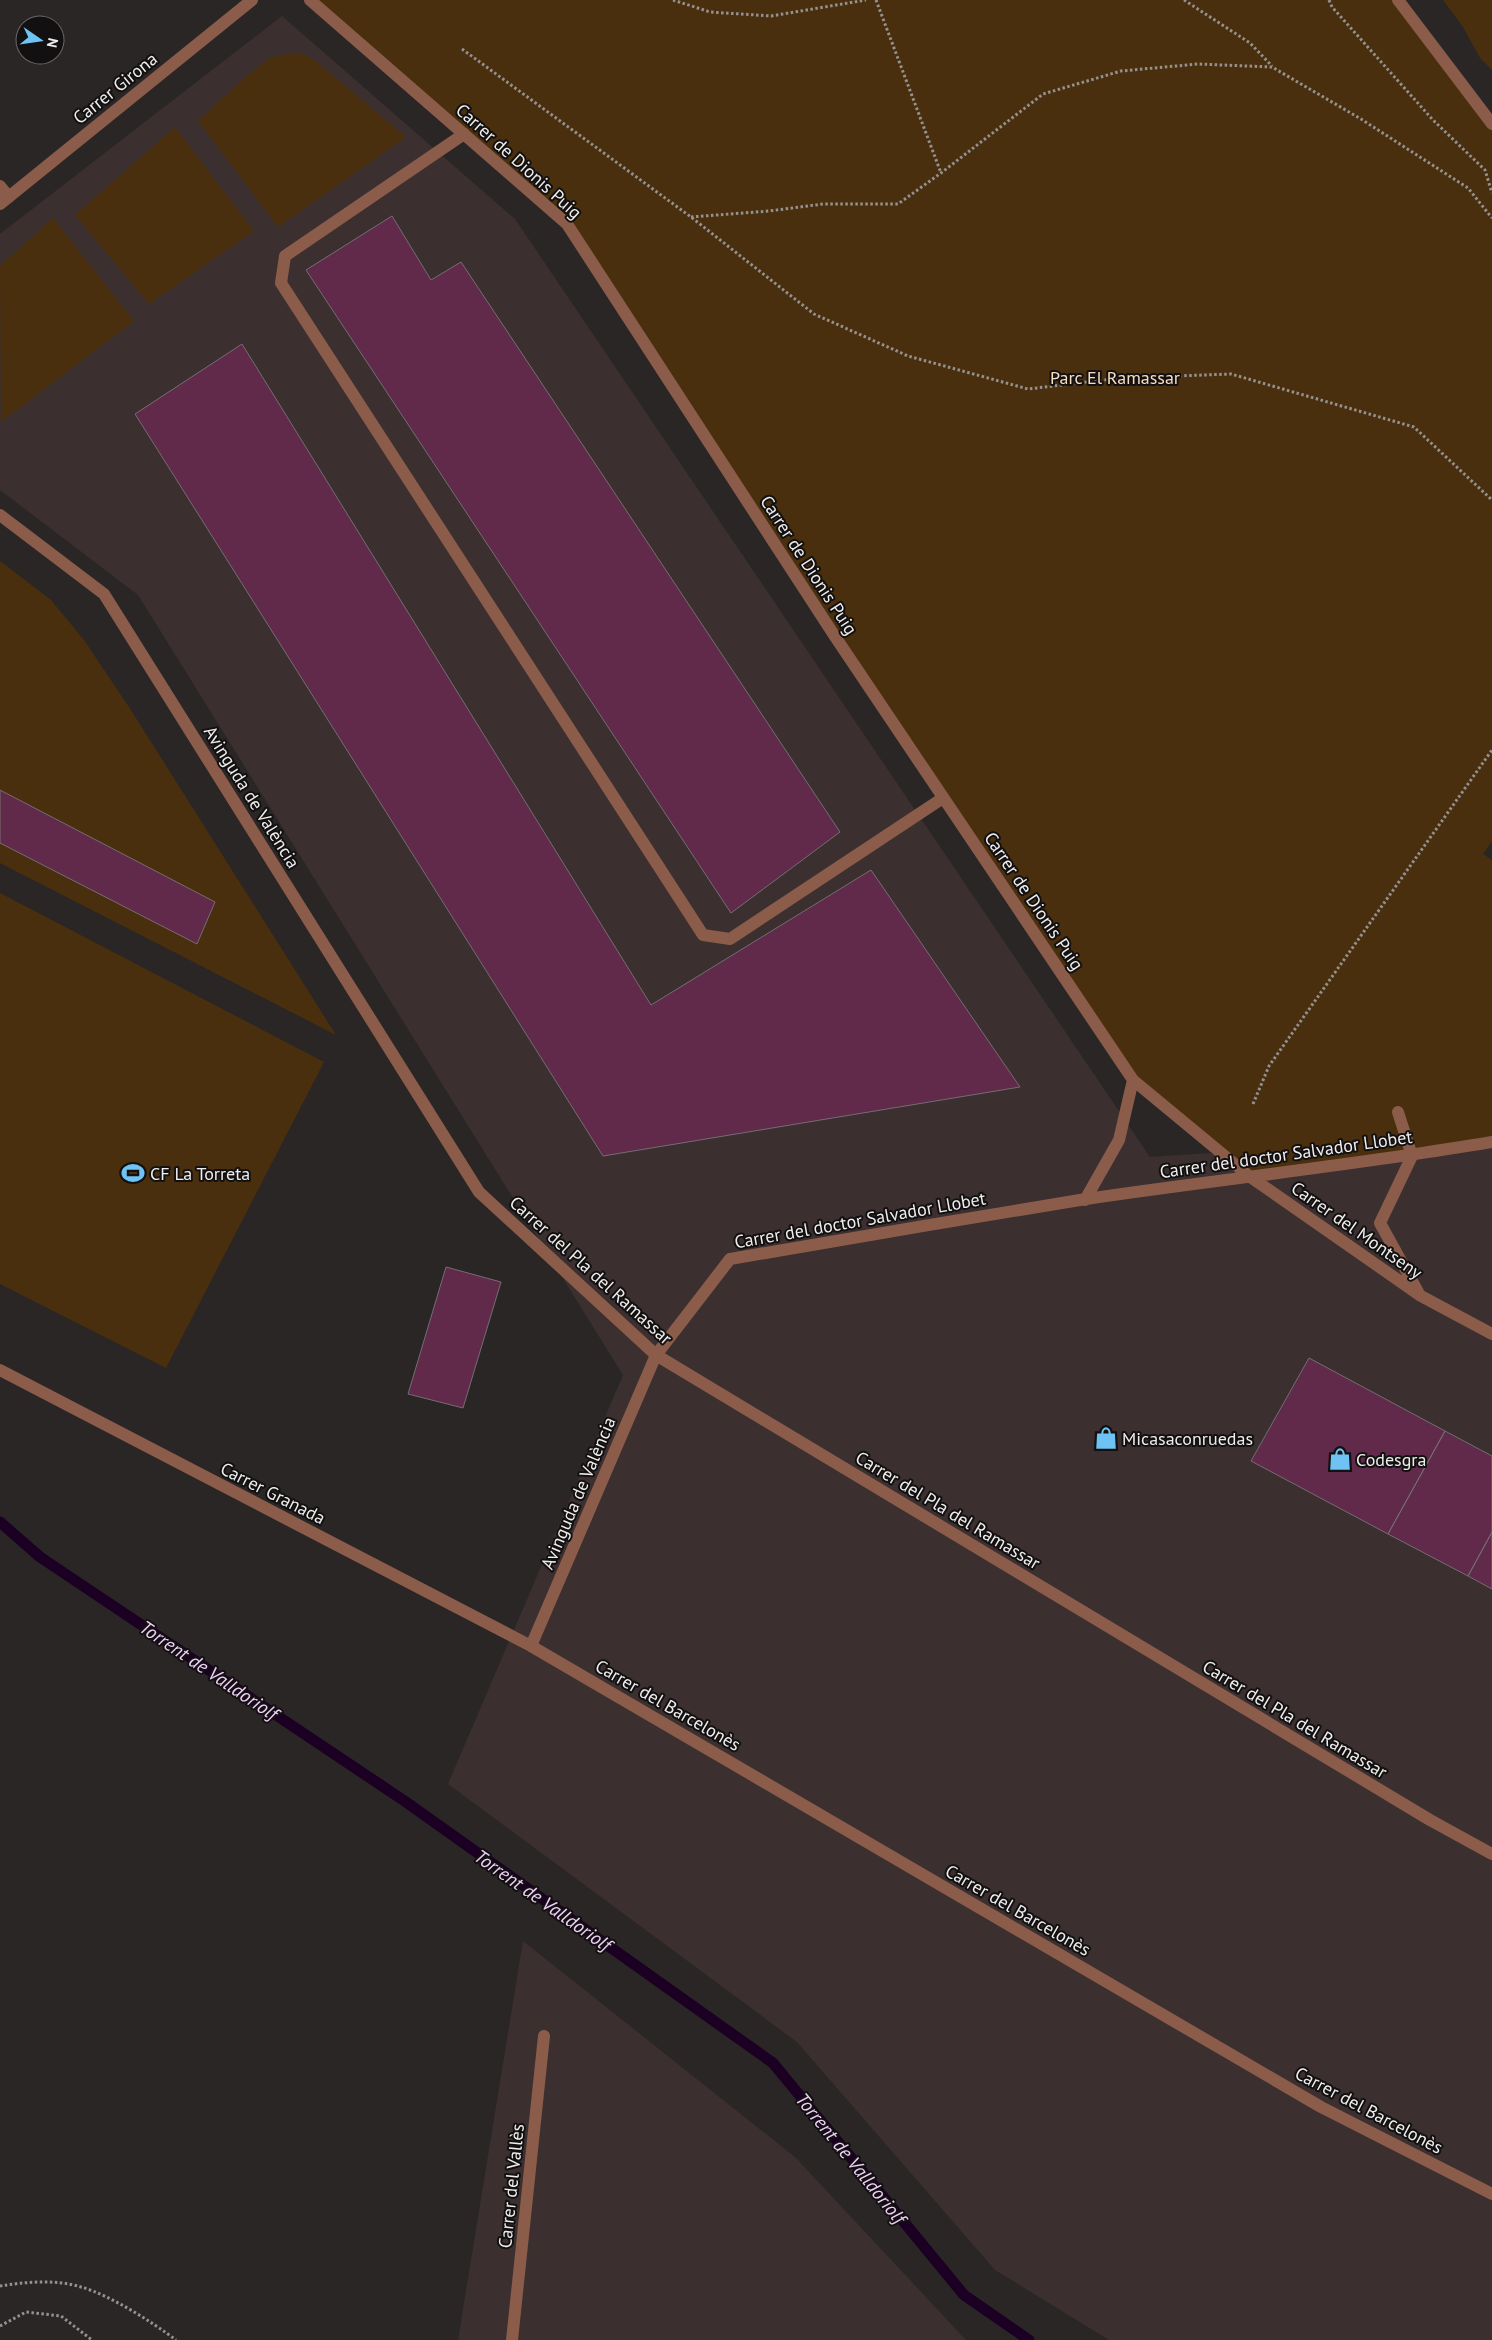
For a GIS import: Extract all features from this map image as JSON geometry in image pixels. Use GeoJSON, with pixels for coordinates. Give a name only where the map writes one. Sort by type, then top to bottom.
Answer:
{"type":"FeatureCollection","features":[{"type":"Feature","properties":{"kind":"street","name":"Carrer Girona"},"geometry":{"type":"LineString","coordinates":[[5,200],[252,0]]}},
{"type":"Feature","properties":{"kind":"street","name":"Carrer de Dionis Puig"},"geometry":{"type":"LineString","coordinates":[[310,0],[567,224],[834,635],[1133,1080],[1249,1176]]}},
{"type":"Feature","properties":{"kind":"street"},"geometry":{"type":"LineString","coordinates":[[1398,0],[1492,124]]}},
{"type":"Feature","properties":{"kind":"street"},"geometry":{"type":"LineString","coordinates":[[464,134],[285,256],[281,283],[703,935],[730,939],[943,798]]}},
{"type":"Feature","properties":{"kind":"street"},"geometry":{"type":"LineString","coordinates":[[0,186],[5,200]]}},
{"type":"Feature","properties":{"kind":"street","name":"Avinguda de València"},"geometry":{"type":"LineString","coordinates":[[0,515],[104,594],[440,1130]]}},
{"type":"Feature","properties":{"kind":"street"},"geometry":{"type":"LineString","coordinates":[[1085,1200],[1119,1140],[1133,1080]]}},
{"type":"Feature","properties":{"kind":"street"},"geometry":{"type":"LineString","coordinates":[[1398,1112],[1412,1156]]}},
{"type":"Feature","properties":{"kind":"street","name":"Carrer del Pla del Ramassar"},"geometry":{"type":"LineString","coordinates":[[440,1130],[479,1192],[656,1355],[1430,1820],[1492,1854]]}},
{"type":"Feature","properties":{"kind":"street","name":"Carrer del doctor Salvador Llobet"},"geometry":{"type":"LineString","coordinates":[[656,1355],[730,1258],[1085,1200],[1249,1176],[1412,1156],[1492,1142]]}},
{"type":"Feature","properties":{"kind":"street","name":"Carrer del Montseny"},"geometry":{"type":"LineString","coordinates":[[1412,1156],[1380,1223],[1421,1296]]}},
{"type":"Feature","properties":{"kind":"street","name":"Carrer del Montseny"},"geometry":{"type":"LineString","coordinates":[[1249,1176],[1421,1296],[1492,1334]]}},
{"type":"Feature","properties":{"kind":"street","name":"Avinguda de València"},"geometry":{"type":"LineString","coordinates":[[531,1646],[656,1355]]}},
{"type":"Feature","properties":{"kind":"street","name":"Carrer Granada"},"geometry":{"type":"LineString","coordinates":[[0,1370],[531,1646]]}},
{"type":"Feature","properties":{"kind":"street","name":"Carrer del Barcelonès"},"geometry":{"type":"LineString","coordinates":[[531,1646],[1321,2107],[1492,2194]]}},
{"type":"Feature","properties":{"kind":"street","name":"Carrer del Vallès"},"geometry":{"type":"LineString","coordinates":[[512,2340],[544,2036]]}},
{"type":"Feature","properties":{"kind":"path"},"geometry":{"type":"LineString","coordinates":[[673,0],[710,12],[770,16],[866,0]]}},
{"type":"Feature","properties":{"kind":"path"},"geometry":{"type":"LineString","coordinates":[[876,0],[941,174]]}},
{"type":"Feature","properties":{"kind":"path"},"geometry":{"type":"LineString","coordinates":[[1184,0],[1250,43],[1272,67],[1361,118],[1468,188],[1492,218]]}},
{"type":"Feature","properties":{"kind":"path"},"geometry":{"type":"LineString","coordinates":[[1329,0],[1332,7],[1433,120],[1485,170],[1492,193]]}},
{"type":"Feature","properties":{"kind":"path"},"geometry":{"type":"LineString","coordinates":[[462,49],[690,217],[814,314],[908,356],[1028,389],[1121,378],[1231,374],[1414,427],[1492,500]]}},
{"type":"Feature","properties":{"kind":"path"},"geometry":{"type":"LineString","coordinates":[[690,217],[769,211],[823,204],[898,204],[941,174],[1043,94],[1121,71],[1198,64],[1272,67]]}},
{"type":"Feature","properties":{"kind":"path"},"geometry":{"type":"LineString","coordinates":[[1254,1104],[1269,1066],[1492,750]]}},
{"type":"Feature","properties":{"kind":"path"},"geometry":{"type":"LineString","coordinates":[[0,2286],[24,2283],[81,2287],[127,2309],[157,2326],[176,2340]]}},
{"type":"Feature","properties":{"kind":"path"},"geometry":{"type":"LineString","coordinates":[[0,2326],[26,2312],[61,2316],[92,2340]]}},
{"type":"Feature","properties":{"kind":"shaded area"},"geometry":{"type":"Polygon","coordinates":[[[282,16],[515,219],[1150,1157],[1492,1134],[1492,2340],[1109,2340],[995,2270],[797,2042],[448,1784],[623,1375],[138,595],[0,490],[0,234],[282,16]]]}},
{"type":"Feature","properties":{"kind":"shaded area"},"geometry":{"type":"Polygon","coordinates":[[[523,1941],[795,2157],[966,2340],[458,2340],[523,1941]]]}},
{"type":"Feature","properties":{"kind":"green space","name":"Parc El Ramassar"},"geometry":{"type":"Polygon","coordinates":[[[310,0],[1398,0],[1492,124],[1492,841],[1483,854],[1492,860],[1492,1142],[1249,1176],[1133,1080],[567,224],[310,0]]]}},
{"type":"Feature","properties":{"kind":"green space"},"geometry":{"type":"Polygon","coordinates":[[[1443,0],[1492,0],[1492,70],[1480,58],[1463,27],[1443,0]]]}},
{"type":"Feature","properties":{"kind":"green space"},"geometry":{"type":"Polygon","coordinates":[[[292,53],[303,54],[313,59],[406,137],[278,227],[198,121],[249,74],[270,58],[292,53]]]}},
{"type":"Feature","properties":{"kind":"green space"},"geometry":{"type":"Polygon","coordinates":[[[175,127],[254,231],[149,304],[75,215],[175,127]]]}},
{"type":"Feature","properties":{"kind":"green space"},"geometry":{"type":"Polygon","coordinates":[[[53,218],[134,321],[1,422],[0,266],[53,218]]]}},
{"type":"Feature","properties":{"kind":"green space"},"geometry":{"type":"Polygon","coordinates":[[[0,561],[51,600],[84,640],[129,707],[336,1035],[0,863],[0,561]]]}},
{"type":"Feature","properties":{"kind":"green space","name":"CF La Torreta"},"geometry":{"type":"Polygon","coordinates":[[[0,893],[324,1062],[166,1368],[0,1284],[0,893]]]}},
{"type":"Feature","properties":{"kind":"building"},"geometry":{"type":"Polygon","coordinates":[[[392,216],[431,280],[461,262],[840,832],[731,913],[306,270],[392,216]]]}},
{"type":"Feature","properties":{"kind":"building"},"geometry":{"type":"Polygon","coordinates":[[[242,344],[651,1005],[871,870],[1020,1087],[603,1156],[135,414],[242,344]]]}},
{"type":"Feature","properties":{"kind":"building"},"geometry":{"type":"Polygon","coordinates":[[[0,790],[215,902],[197,944],[0,843],[0,790]]]}},
{"type":"Feature","properties":{"kind":"building"},"geometry":{"type":"Polygon","coordinates":[[[446,1267],[501,1282],[463,1408],[408,1394],[446,1267]]]}},
{"type":"Feature","properties":{"kind":"building"},"geometry":{"type":"Polygon","coordinates":[[[1309,1358],[1445,1431],[1388,1534],[1251,1461],[1309,1358]]]}},
{"type":"Feature","properties":{"kind":"building"},"geometry":{"type":"Polygon","coordinates":[[[1445,1431],[1492,1456],[1492,1532],[1468,1576],[1388,1534],[1445,1431]]]}},
{"type":"Feature","properties":{"kind":"building"},"geometry":{"type":"Polygon","coordinates":[[[1492,1532],[1492,1589],[1468,1576],[1492,1532]]]}},
{"type":"Feature","properties":{"kind":"waterway","name":"Torrent de Valldoriolf"},"geometry":{"type":"LineString","coordinates":[[0,1522],[40,1557],[406,1802],[773,2063],[964,2295],[1029,2340]]}},
{"type":"Feature","properties":{"kind":"place","name":"CF La Torreta"},"geometry":{"type":"Point","coordinates":[133,1173]}},
{"type":"Feature","properties":{"kind":"place","name":"Micasaconruedas"},"geometry":{"type":"Point","coordinates":[1106,1438]}},
{"type":"Feature","properties":{"kind":"place","name":"Codesgra"},"geometry":{"type":"Point","coordinates":[1340,1459]}}]}
